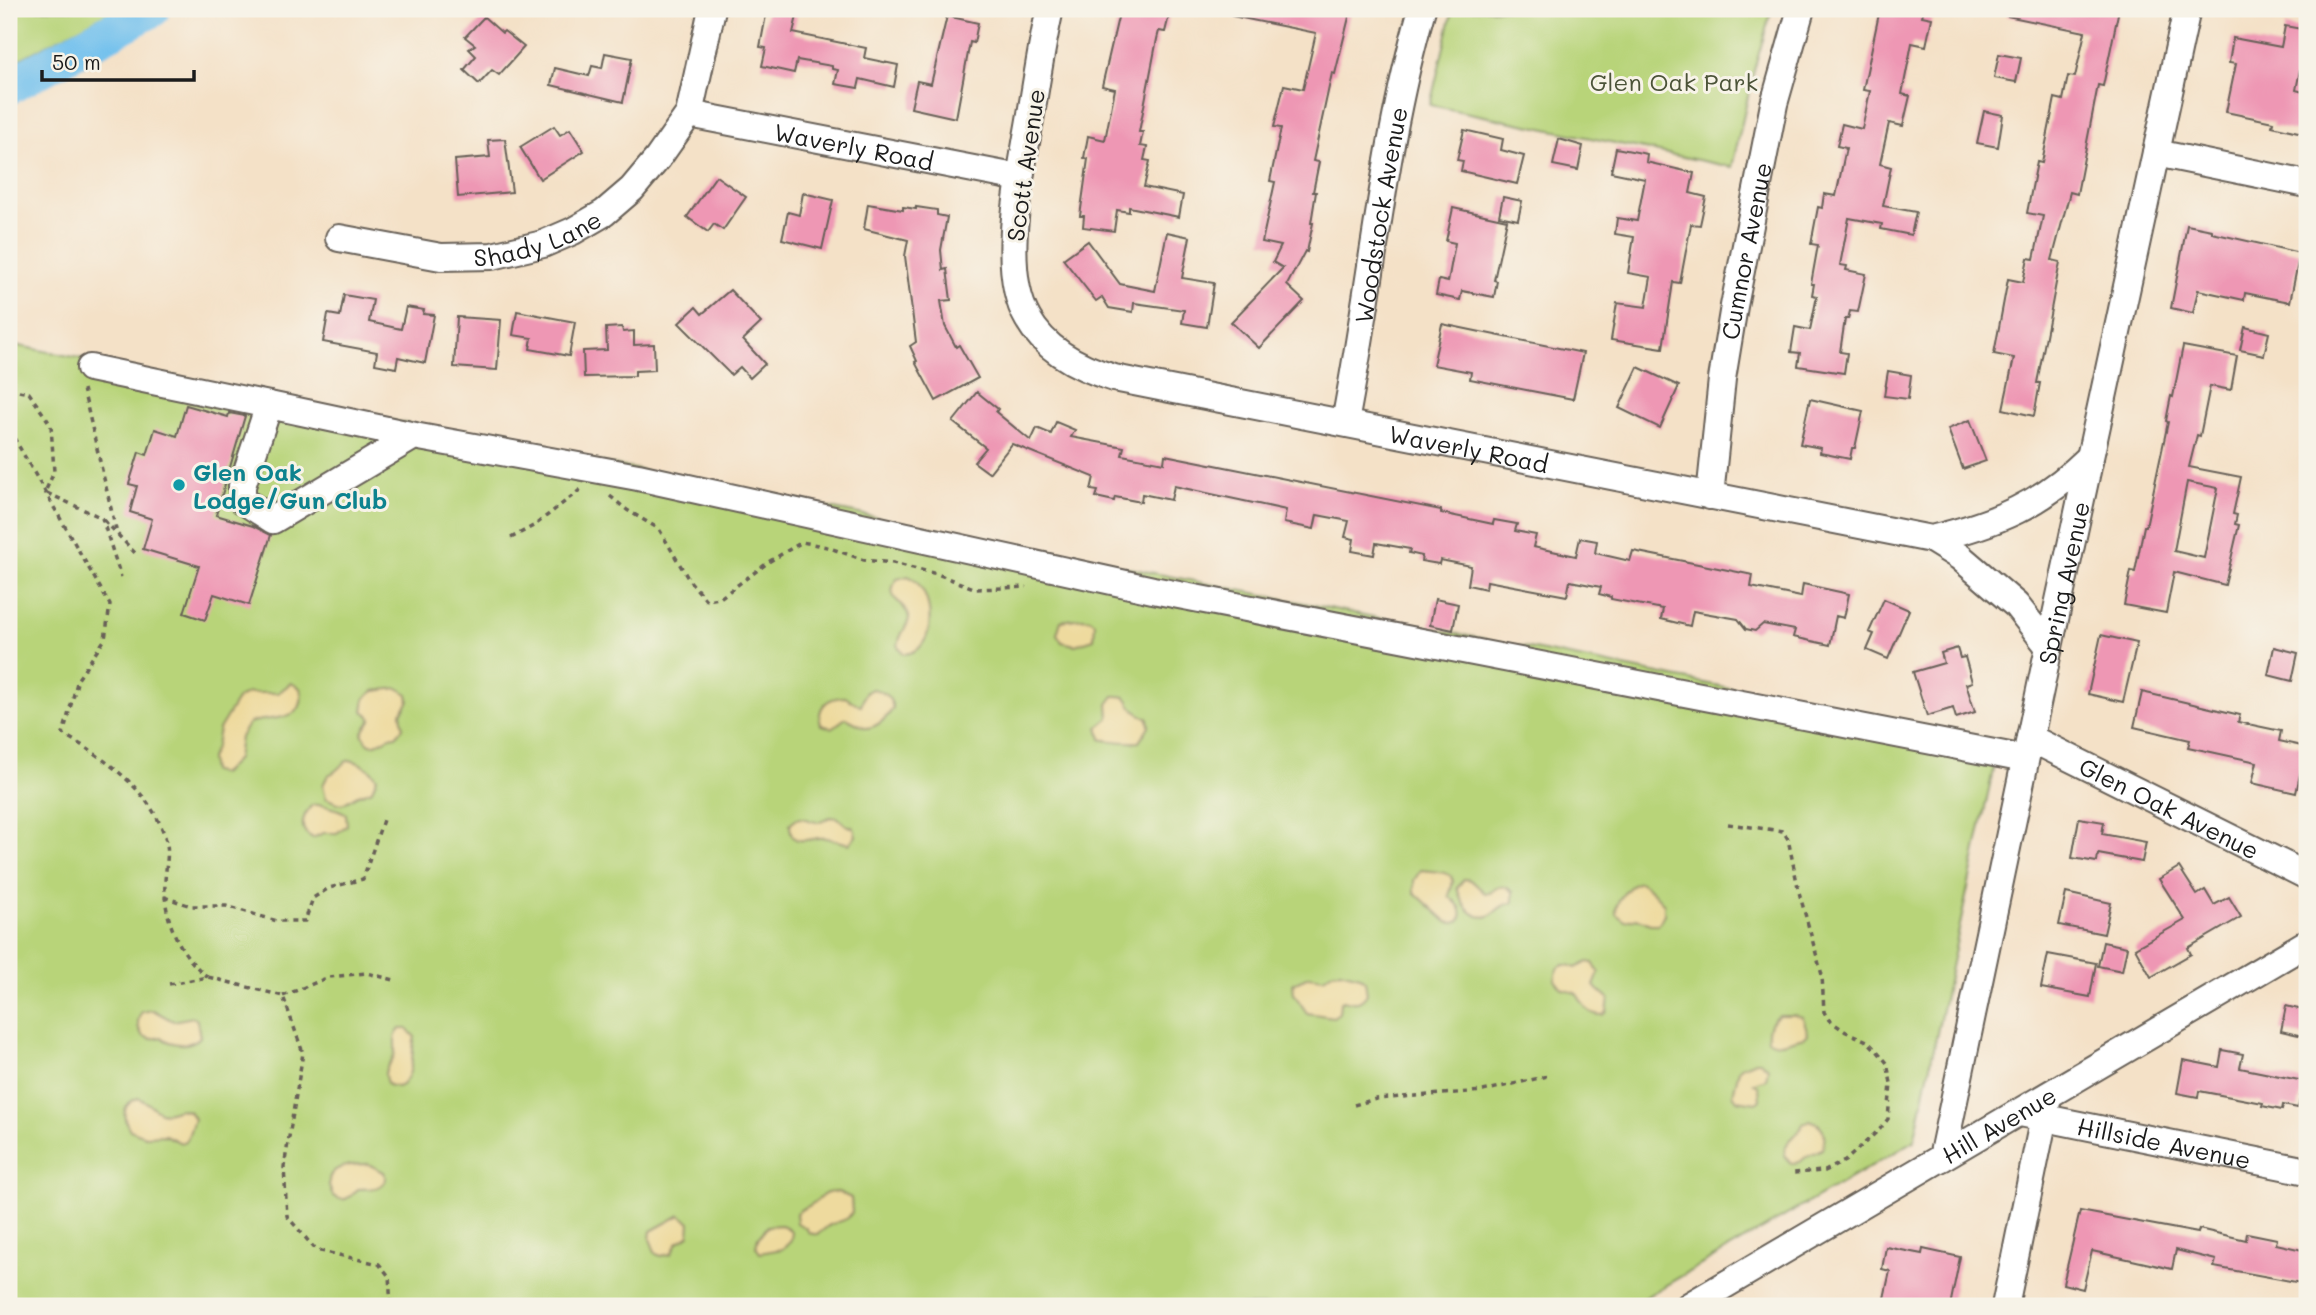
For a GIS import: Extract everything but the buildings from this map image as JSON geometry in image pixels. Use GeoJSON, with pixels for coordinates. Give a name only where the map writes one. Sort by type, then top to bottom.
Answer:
{"type":"FeatureCollection","features":[{"type":"Feature","properties":{"kind":"street"},"geometry":{"type":"LineString","coordinates":[[689,114],[710,9]]}},
{"type":"Feature","properties":{"kind":"street","name":"Scott Avenue"},"geometry":{"type":"LineString","coordinates":[[1028,319],[1018,296],[1013,244],[1020,178],[1050,9]]}},
{"type":"Feature","properties":{"kind":"street","name":"Woodstock Avenue"},"geometry":{"type":"LineString","coordinates":[[1345,422],[1362,334],[1386,168],[1422,9]]}},
{"type":"Feature","properties":{"kind":"street","name":"Cumnor Avenue"},"geometry":{"type":"LineString","coordinates":[[1710,496],[1721,379],[1734,306],[1774,104],[1801,9]]}},
{"type":"Feature","properties":{"kind":"street","name":"Spring Avenue"},"geometry":{"type":"LineString","coordinates":[[1942,1158],[2187,9]]}},
{"type":"Feature","properties":{"kind":"street","name":"Waverly Road"},"geometry":{"type":"LineString","coordinates":[[689,114],[1020,178]]}},
{"type":"Feature","properties":{"kind":"street","name":"Shady Lane"},"geometry":{"type":"LineString","coordinates":[[339,238],[421,254],[464,258],[513,253],[543,244],[604,213],[632,189],[689,114]]}},
{"type":"Feature","properties":{"kind":"street"},"geometry":{"type":"LineString","coordinates":[[2156,153],[2307,184]]}},
{"type":"Feature","properties":{"kind":"street","name":"Waverly Road"},"geometry":{"type":"LineString","coordinates":[[1028,319],[1059,353],[1076,365],[1095,373],[1931,539],[1960,557],[2016,605],[2049,648]]}},
{"type":"Feature","properties":{"kind":"street","name":"Glen Oak Avenue"},"geometry":{"type":"LineString","coordinates":[[86,377],[269,405],[415,436],[638,477],[1153,590],[2028,749],[2307,876]]}},
{"type":"Feature","properties":{"kind":"street"},"geometry":{"type":"LineString","coordinates":[[269,405],[242,486],[242,500],[273,520],[415,436]]}},
{"type":"Feature","properties":{"kind":"street","name":"Waverly Road"},"geometry":{"type":"LineString","coordinates":[[1931,539],[1974,528],[2009,515],[2064,482],[2090,457]]}},
{"type":"Feature","properties":{"kind":"street","name":"Hill Avenue"},"geometry":{"type":"LineString","coordinates":[[1689,1306],[1942,1158],[2037,1109],[2307,943]]}},
{"type":"Feature","properties":{"kind":"street"},"geometry":{"type":"LineString","coordinates":[[2005,1306],[2037,1109]]}},
{"type":"Feature","properties":{"kind":"street","name":"Hillside Avenue"},"geometry":{"type":"LineString","coordinates":[[2037,1109],[2307,1171]]}},
{"type":"Feature","properties":{"kind":"path"},"geometry":{"type":"LineString","coordinates":[[86,377],[117,534]]}},
{"type":"Feature","properties":{"kind":"path"},"geometry":{"type":"LineString","coordinates":[[9,389],[29,393],[51,425],[54,472],[45,492]]}},
{"type":"Feature","properties":{"kind":"path"},"geometry":{"type":"LineString","coordinates":[[9,429],[110,605],[105,639],[78,679],[64,734],[104,758],[148,802],[167,841],[164,897],[178,945],[194,966],[208,977],[283,996],[329,977],[367,973],[394,980]]}},
{"type":"Feature","properties":{"kind":"path"},"geometry":{"type":"LineString","coordinates":[[601,488],[627,510],[659,529],[689,580],[706,600],[720,598],[770,561],[802,542],[827,547],[864,560],[893,563],[937,574],[976,589],[1032,587]]}},
{"type":"Feature","properties":{"kind":"path"},"geometry":{"type":"LineString","coordinates":[[511,538],[535,525],[580,489],[591,489]]}},
{"type":"Feature","properties":{"kind":"path"},"geometry":{"type":"LineString","coordinates":[[45,492],[102,518],[136,554]]}},
{"type":"Feature","properties":{"kind":"path"},"geometry":{"type":"LineString","coordinates":[[102,518],[121,577]]}},
{"type":"Feature","properties":{"kind":"path"},"geometry":{"type":"LineString","coordinates":[[164,897],[191,906],[226,906],[277,921],[304,921],[313,898],[329,888],[363,878],[384,817]]}},
{"type":"Feature","properties":{"kind":"path"},"geometry":{"type":"LineString","coordinates":[[1728,824],[1783,831],[1788,839],[1799,892],[1822,975],[1824,1012],[1829,1020],[1846,1032],[1867,1041],[1878,1052],[1887,1063],[1891,1083],[1888,1119],[1880,1129],[1845,1160],[1825,1171],[1793,1172]]}},
{"type":"Feature","properties":{"kind":"path"},"geometry":{"type":"LineString","coordinates":[[169,984],[208,977]]}},
{"type":"Feature","properties":{"kind":"path"},"geometry":{"type":"LineString","coordinates":[[283,996],[303,1053],[284,1167],[287,1216],[316,1250],[379,1264],[388,1276],[391,1306]]}},
{"type":"Feature","properties":{"kind":"path"},"geometry":{"type":"LineString","coordinates":[[1354,1105],[1376,1099],[1483,1091],[1548,1076]]}},
{"type":"Feature","properties":{"kind":"green space"},"geometry":{"type":"Polygon","coordinates":[[[9,9],[116,9],[9,65],[9,9]]]}},
{"type":"Feature","properties":{"kind":"green space","name":"Glen Oak Park"},"geometry":{"type":"Polygon","coordinates":[[[1453,9],[1772,9],[1754,70],[1732,167],[1430,105],[1453,9]]]}},
{"type":"Feature","properties":{"kind":"green space"},"geometry":{"type":"Polygon","coordinates":[[[9,344],[1999,742],[1914,1141],[1630,1306],[9,1306],[9,344]]]}},
{"type":"Feature","properties":{"kind":"sand"},"geometry":{"type":"Polygon","coordinates":[[[908,576],[917,582],[924,593],[930,618],[924,643],[916,651],[904,654],[898,647],[909,617],[892,592],[897,579],[908,576]]]}},
{"type":"Feature","properties":{"kind":"sand"},"geometry":{"type":"Polygon","coordinates":[[[1083,618],[1095,623],[1094,639],[1075,645],[1062,642],[1057,634],[1061,621],[1083,618]]]}},
{"type":"Feature","properties":{"kind":"sand"},"geometry":{"type":"Polygon","coordinates":[[[291,683],[300,688],[302,700],[299,708],[286,716],[249,723],[240,737],[237,759],[222,774],[212,772],[210,758],[216,746],[219,729],[238,698],[248,693],[278,693],[291,683]]]}},
{"type":"Feature","properties":{"kind":"sand"},"geometry":{"type":"Polygon","coordinates":[[[398,688],[408,694],[409,701],[401,713],[403,728],[396,736],[377,744],[369,744],[362,733],[371,720],[363,711],[365,698],[374,691],[398,688]]]}},
{"type":"Feature","properties":{"kind":"sand"},"geometry":{"type":"Polygon","coordinates":[[[872,689],[886,695],[893,708],[878,724],[866,728],[846,718],[832,728],[821,725],[820,713],[828,701],[845,697],[861,706],[865,693],[872,689]]]}},
{"type":"Feature","properties":{"kind":"sand"},"geometry":{"type":"Polygon","coordinates":[[[1114,696],[1125,697],[1133,709],[1148,718],[1149,726],[1139,742],[1101,739],[1098,727],[1109,718],[1108,704],[1114,696]]]}},
{"type":"Feature","properties":{"kind":"sand"},"geometry":{"type":"Polygon","coordinates":[[[349,760],[365,766],[377,778],[372,790],[338,804],[326,798],[323,785],[328,775],[349,760]]]}},
{"type":"Feature","properties":{"kind":"sand"},"geometry":{"type":"Polygon","coordinates":[[[312,805],[343,812],[346,814],[347,825],[337,833],[323,833],[313,838],[303,827],[306,814],[312,805]]]}},
{"type":"Feature","properties":{"kind":"sand"},"geometry":{"type":"Polygon","coordinates":[[[830,817],[838,818],[854,828],[856,836],[849,844],[826,838],[797,840],[791,832],[790,824],[793,820],[804,818],[819,822],[830,817]]]}},
{"type":"Feature","properties":{"kind":"sand"},"geometry":{"type":"Polygon","coordinates":[[[1421,870],[1451,876],[1453,881],[1449,896],[1461,910],[1460,921],[1447,922],[1414,892],[1414,880],[1421,870]]]}},
{"type":"Feature","properties":{"kind":"sand"},"geometry":{"type":"Polygon","coordinates":[[[1464,879],[1471,880],[1485,893],[1499,887],[1507,888],[1513,892],[1513,902],[1489,916],[1477,916],[1464,904],[1457,888],[1464,879]]]}},
{"type":"Feature","properties":{"kind":"sand"},"geometry":{"type":"Polygon","coordinates":[[[1639,882],[1649,888],[1664,904],[1664,914],[1659,924],[1650,924],[1637,918],[1625,921],[1616,914],[1617,904],[1623,895],[1639,882]]]}},
{"type":"Feature","properties":{"kind":"sand"},"geometry":{"type":"Polygon","coordinates":[[[1588,962],[1593,963],[1599,973],[1594,986],[1609,999],[1607,1012],[1603,1015],[1589,1011],[1576,993],[1562,989],[1555,980],[1557,969],[1562,966],[1576,968],[1588,962]]]}},
{"type":"Feature","properties":{"kind":"sand"},"geometry":{"type":"Polygon","coordinates":[[[1340,971],[1360,976],[1365,981],[1367,994],[1364,998],[1356,1002],[1343,1000],[1339,1013],[1333,1017],[1307,1013],[1294,994],[1293,983],[1309,976],[1324,978],[1332,972],[1340,971]]]}},
{"type":"Feature","properties":{"kind":"sand"},"geometry":{"type":"Polygon","coordinates":[[[153,1010],[173,1021],[193,1017],[197,1020],[200,1037],[181,1044],[161,1037],[151,1039],[143,1036],[138,1027],[139,1018],[142,1012],[153,1010]]]}},
{"type":"Feature","properties":{"kind":"sand"},"geometry":{"type":"Polygon","coordinates":[[[1780,1015],[1803,1017],[1808,1034],[1782,1043],[1768,1039],[1770,1024],[1780,1015]]]}},
{"type":"Feature","properties":{"kind":"sand"},"geometry":{"type":"Polygon","coordinates":[[[400,1029],[407,1029],[415,1037],[409,1074],[398,1087],[388,1085],[385,1074],[394,1057],[395,1038],[400,1029]]]}},
{"type":"Feature","properties":{"kind":"sand"},"geometry":{"type":"Polygon","coordinates":[[[1760,1061],[1768,1068],[1766,1079],[1754,1083],[1759,1087],[1760,1100],[1756,1103],[1737,1100],[1733,1094],[1739,1070],[1760,1061]]]}},
{"type":"Feature","properties":{"kind":"sand"},"geometry":{"type":"Polygon","coordinates":[[[138,1098],[161,1112],[179,1109],[189,1111],[194,1119],[187,1140],[181,1143],[165,1135],[145,1136],[130,1130],[125,1120],[126,1107],[138,1098]]]}},
{"type":"Feature","properties":{"kind":"sand"},"geometry":{"type":"Polygon","coordinates":[[[1810,1120],[1824,1131],[1822,1149],[1800,1162],[1791,1163],[1785,1156],[1786,1146],[1803,1124],[1810,1120]]]}},
{"type":"Feature","properties":{"kind":"sand"},"geometry":{"type":"Polygon","coordinates":[[[368,1164],[384,1172],[384,1183],[374,1188],[358,1189],[344,1199],[333,1196],[329,1186],[332,1173],[344,1166],[368,1164]]]}},
{"type":"Feature","properties":{"kind":"sand"},"geometry":{"type":"Polygon","coordinates":[[[838,1192],[851,1198],[852,1212],[848,1218],[816,1234],[809,1233],[797,1223],[798,1211],[825,1194],[838,1192]]]}},
{"type":"Feature","properties":{"kind":"sand"},"geometry":{"type":"Polygon","coordinates":[[[680,1215],[690,1222],[689,1235],[677,1243],[671,1254],[656,1254],[650,1239],[651,1231],[680,1215]]]}},
{"type":"Feature","properties":{"kind":"sand"},"geometry":{"type":"Polygon","coordinates":[[[781,1225],[790,1231],[790,1242],[782,1249],[760,1253],[756,1247],[758,1238],[768,1226],[781,1225]]]}},
{"type":"Feature","properties":{"kind":"waterway"},"geometry":{"type":"LineString","coordinates":[[9,86],[152,9]]}},
{"type":"Feature","properties":{"kind":"place","name":"Glen Oak Lodge/Gun Club"},"geometry":{"type":"Point","coordinates":[179,485]}}]}
